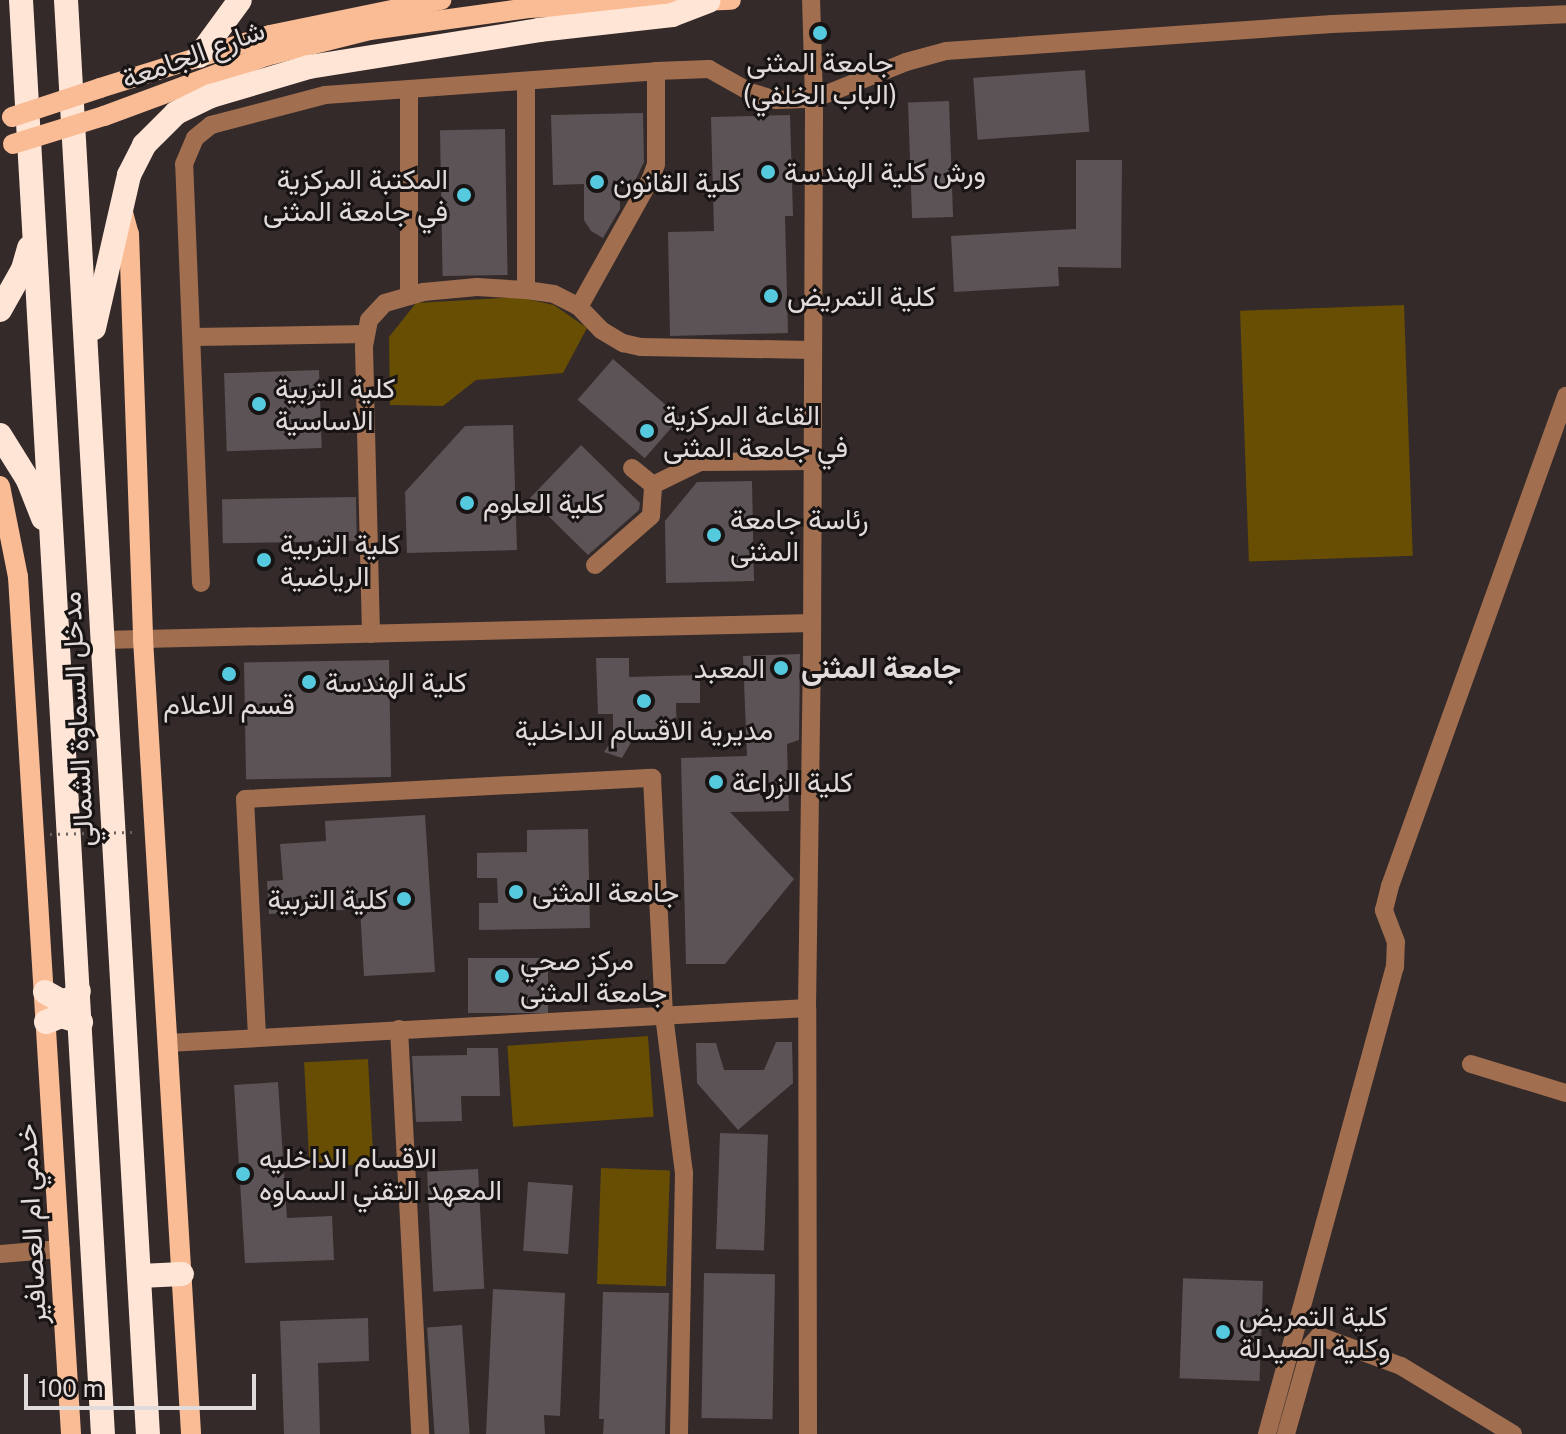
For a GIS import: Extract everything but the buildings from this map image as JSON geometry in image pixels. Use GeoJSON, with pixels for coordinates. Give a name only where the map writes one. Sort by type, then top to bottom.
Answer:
{"type":"FeatureCollection","features":[{"type":"Feature","properties":{"kind":"highway","name":"مدخل السماوة الشمالي"},"geometry":{"type":"LineString","coordinates":[[21,0],[103,1434]]}},
{"type":"Feature","properties":{"kind":"highway","name":"مدخل السماوة الشمالي"},"geometry":{"type":"LineString","coordinates":[[66,0],[148,1434]]}},
{"type":"Feature","properties":{"kind":"highway"},"geometry":{"type":"LineString","coordinates":[[199,56],[240,0]]}},
{"type":"Feature","properties":{"kind":"highway"},"geometry":{"type":"LineString","coordinates":[[87,362],[120,202],[138,156],[159,128],[176,113],[226,91],[309,67],[524,32],[672,15],[720,1]]}},
{"type":"Feature","properties":{"kind":"highway"},"geometry":{"type":"LineString","coordinates":[[0,310],[23,269],[33,230]]}},
{"type":"Feature","properties":{"kind":"highway"},"geometry":{"type":"LineString","coordinates":[[0,435],[28,480],[52,546]]}},
{"type":"Feature","properties":{"kind":"highway"},"geometry":{"type":"LineString","coordinates":[[48,1007],[68,1000],[79,991]]}},
{"type":"Feature","properties":{"kind":"highway"},"geometry":{"type":"LineString","coordinates":[[48,1007],[81,1022]]}},
{"type":"Feature","properties":{"kind":"highway"},"geometry":{"type":"LineString","coordinates":[[140,1276],[182,1274]]}},
{"type":"Feature","properties":{"kind":"main road"},"geometry":{"type":"LineString","coordinates":[[6,119],[199,56],[333,20],[441,0]]}},
{"type":"Feature","properties":{"kind":"main road","name":"شارع الجامعة"},"geometry":{"type":"LineString","coordinates":[[7,146],[104,116],[266,56],[370,30],[528,8],[720,1]]}},
{"type":"Feature","properties":{"kind":"main road"},"geometry":{"type":"LineString","coordinates":[[120,202],[130,245],[143,639],[191,1434]]}},
{"type":"Feature","properties":{"kind":"main road","name":"خدمي ام العصافير"},"geometry":{"type":"LineString","coordinates":[[0,486],[18,577],[48,1007],[71,1434]]}},
{"type":"Feature","properties":{"kind":"street"},"geometry":{"type":"LineString","coordinates":[[808,1434],[807,1008],[814,99],[811,0]]}},
{"type":"Feature","properties":{"kind":"street"},"geometry":{"type":"LineString","coordinates":[[201,583],[184,164],[195,138],[211,125],[325,95],[656,71],[709,69],[750,92],[776,100],[814,99],[906,62],[946,51],[1332,24],[1566,14]]}},
{"type":"Feature","properties":{"kind":"street"},"geometry":{"type":"LineString","coordinates":[[579,307],[656,164],[656,71]]}},
{"type":"Feature","properties":{"kind":"street"},"geometry":{"type":"LineString","coordinates":[[526,82],[526,290]]}},
{"type":"Feature","properties":{"kind":"street"},"geometry":{"type":"LineString","coordinates":[[409,90],[409,296]]}},
{"type":"Feature","properties":{"kind":"street"},"geometry":{"type":"LineString","coordinates":[[371,634],[366,334],[369,320],[385,303],[409,296],[477,287],[526,290],[554,294],[579,307],[601,330],[623,343],[641,347],[811,350]]}},
{"type":"Feature","properties":{"kind":"street"},"geometry":{"type":"LineString","coordinates":[[192,337],[366,334]]}},
{"type":"Feature","properties":{"kind":"street"},"geometry":{"type":"LineString","coordinates":[[1267,1434],[1395,967],[1396,942],[1384,910],[1390,886],[1566,396]]}},
{"type":"Feature","properties":{"kind":"street"},"geometry":{"type":"LineString","coordinates":[[653,485],[700,462],[812,461]]}},
{"type":"Feature","properties":{"kind":"street"},"geometry":{"type":"LineString","coordinates":[[632,468],[653,485]]}},
{"type":"Feature","properties":{"kind":"street"},"geometry":{"type":"LineString","coordinates":[[595,565],[651,516],[653,485]]}},
{"type":"Feature","properties":{"kind":"street"},"geometry":{"type":"LineString","coordinates":[[103,640],[812,623]]}},
{"type":"Feature","properties":{"kind":"street"},"geometry":{"type":"LineString","coordinates":[[257,1036],[245,799],[652,778],[664,1015],[685,1193],[679,1434]]}},
{"type":"Feature","properties":{"kind":"street"},"geometry":{"type":"LineString","coordinates":[[168,1043],[807,1008]]}},
{"type":"Feature","properties":{"kind":"street"},"geometry":{"type":"LineString","coordinates":[[399,1029],[420,1434]]}},
{"type":"Feature","properties":{"kind":"street"},"geometry":{"type":"LineString","coordinates":[[1471,1064],[1566,1093]]}},
{"type":"Feature","properties":{"kind":"street"},"geometry":{"type":"LineString","coordinates":[[0,1254],[61,1249]]}},
{"type":"Feature","properties":{"kind":"street"},"geometry":{"type":"LineString","coordinates":[[1286,1434],[1311,1345],[1319,1336],[1401,1366],[1513,1434]]}},
{"type":"Feature","properties":{"kind":"path"},"geometry":{"type":"LineString","coordinates":[[50,834],[133,832]]}},
{"type":"Feature","properties":{"kind":"shaded area"},"geometry":{"type":"Polygon","coordinates":[[[517,297],[554,305],[587,328],[563,373],[476,380],[443,406],[390,405],[389,337],[416,303],[517,297]]]}},
{"type":"Feature","properties":{"kind":"shaded area"},"geometry":{"type":"Polygon","coordinates":[[[1404,305],[1413,556],[1249,562],[1240,311],[1404,305]]]}},
{"type":"Feature","properties":{"kind":"shaded area"},"geometry":{"type":"Polygon","coordinates":[[[648,1036],[654,1117],[513,1127],[507,1046],[648,1036]]]}},
{"type":"Feature","properties":{"kind":"shaded area"},"geometry":{"type":"Polygon","coordinates":[[[368,1059],[373,1164],[310,1167],[304,1062],[368,1059]]]}},
{"type":"Feature","properties":{"kind":"shaded area"},"geometry":{"type":"Polygon","coordinates":[[[601,1168],[670,1170],[666,1286],[597,1284],[601,1168]]]}},
{"type":"Feature","properties":{"kind":"place","name":"جامعة المثنى (الباب الخلفي)"},"geometry":{"type":"Point","coordinates":[820,33]}},
{"type":"Feature","properties":{"kind":"place","name":"ورش كلية الهندسة"},"geometry":{"type":"Point","coordinates":[768,172]}},
{"type":"Feature","properties":{"kind":"place","name":"كلية القانون"},"geometry":{"type":"Point","coordinates":[597,182]}},
{"type":"Feature","properties":{"kind":"place","name":"المكتبة المركزية في جامعة المثنى"},"geometry":{"type":"Point","coordinates":[464,195]}},
{"type":"Feature","properties":{"kind":"place","name":"كلية التمريض"},"geometry":{"type":"Point","coordinates":[771,296]}},
{"type":"Feature","properties":{"kind":"place","name":"كلية التربية الاساسية"},"geometry":{"type":"Point","coordinates":[259,404]}},
{"type":"Feature","properties":{"kind":"place","name":"القاعة المركزية في جامعة المثنى"},"geometry":{"type":"Point","coordinates":[647,431]}},
{"type":"Feature","properties":{"kind":"place","name":"كلية العلوم"},"geometry":{"type":"Point","coordinates":[467,503]}},
{"type":"Feature","properties":{"kind":"place","name":"رئاسة جامعة المثنى"},"geometry":{"type":"Point","coordinates":[714,535]}},
{"type":"Feature","properties":{"kind":"place","name":"كلية التربية الرياضية"},"geometry":{"type":"Point","coordinates":[264,560]}},
{"type":"Feature","properties":{"kind":"place","name":"المعبد"},"geometry":{"type":"Point","coordinates":[781,668]}},
{"type":"Feature","properties":{"kind":"place","name":"قسم الاعلام"},"geometry":{"type":"Point","coordinates":[229,674]}},
{"type":"Feature","properties":{"kind":"place","name":"كلية الهندسة"},"geometry":{"type":"Point","coordinates":[309,682]}},
{"type":"Feature","properties":{"kind":"place","name":"مديرية الاقسام الداخلية"},"geometry":{"type":"Point","coordinates":[644,701]}},
{"type":"Feature","properties":{"kind":"place","name":"كلية الزراعة"},"geometry":{"type":"Point","coordinates":[716,782]}},
{"type":"Feature","properties":{"kind":"place","name":"جامعة المثنى"},"geometry":{"type":"Point","coordinates":[516,892]}},
{"type":"Feature","properties":{"kind":"place","name":"كلية التربية"},"geometry":{"type":"Point","coordinates":[404,899]}},
{"type":"Feature","properties":{"kind":"place","name":"مركز صحي جامعة المثنى"},"geometry":{"type":"Point","coordinates":[502,976]}},
{"type":"Feature","properties":{"kind":"place","name":"الاقسام الداخليه المعهد التقني السماوه"},"geometry":{"type":"Point","coordinates":[243,1174]}},
{"type":"Feature","properties":{"kind":"place","name":"كلية التمريض وكلية الصيدلة"},"geometry":{"type":"Point","coordinates":[1223,1332]}},
{"type":"Feature","properties":{"kind":"district","name":"جامعة المثنى"},"geometry":{"type":"Point","coordinates":[881,667]}}]}
